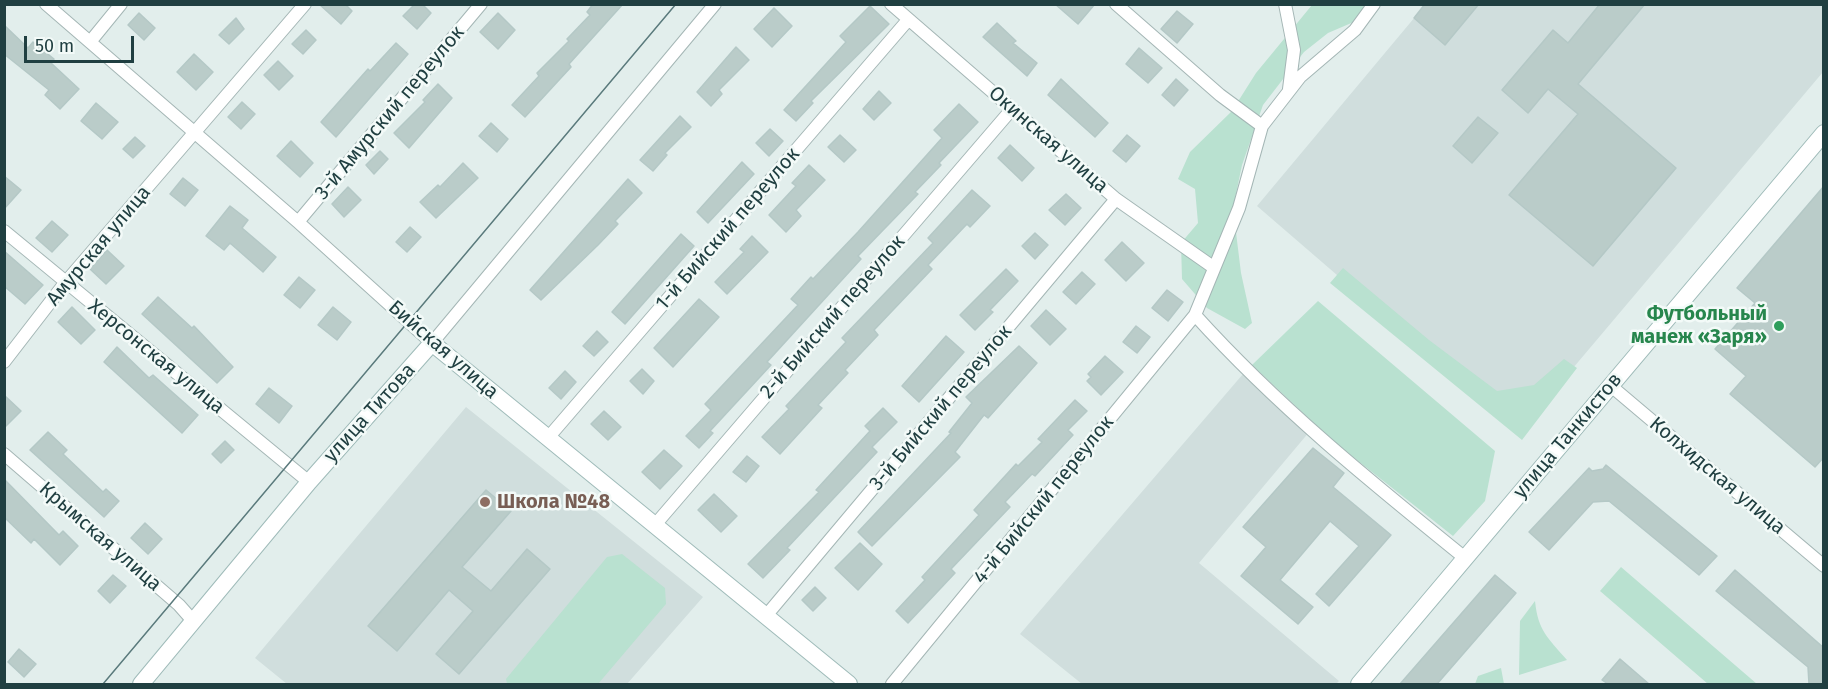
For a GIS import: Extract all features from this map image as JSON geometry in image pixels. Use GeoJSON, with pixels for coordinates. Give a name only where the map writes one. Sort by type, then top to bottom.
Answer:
{"type":"FeatureCollection","features":[{"type":"Feature","properties":{"kind":"street","name":"Бийская улица"},"geometry":{"type":"LineString","coordinates":[[46,4],[298,222],[432,343],[849,684]]}},
{"type":"Feature","properties":{"kind":"street"},"geometry":{"type":"LineString","coordinates":[[90,42],[121,4]]}},
{"type":"Feature","properties":{"kind":"street","name":"Амурская улица"},"geometry":{"type":"LineString","coordinates":[[4,362],[65,283],[305,4]]}},
{"type":"Feature","properties":{"kind":"street","name":"3-й Амурский переулок"},"geometry":{"type":"LineString","coordinates":[[298,222],[481,4]]}},
{"type":"Feature","properties":{"kind":"street","name":"улица Титова"},"geometry":{"type":"LineString","coordinates":[[141,684],[309,482],[432,343],[715,4]]}},
{"type":"Feature","properties":{"kind":"street","name":"Окинская улица"},"geometry":{"type":"LineString","coordinates":[[891,4],[1116,199],[1213,267]]}},
{"type":"Feature","properties":{"kind":"street"},"geometry":{"type":"LineString","coordinates":[[1116,4],[1220,95],[1262,126],[1300,77],[1355,30],[1374,4]]}},
{"type":"Feature","properties":{"kind":"street"},"geometry":{"type":"LineString","coordinates":[[1285,4],[1294,50],[1289,91]]}},
{"type":"Feature","properties":{"kind":"street","name":"1-й Бийский переулок"},"geometry":{"type":"LineString","coordinates":[[547,438],[908,20]]}},
{"type":"Feature","properties":{"kind":"street","name":"2-й Бийский переулок"},"geometry":{"type":"LineString","coordinates":[[654,526],[1012,109]]}},
{"type":"Feature","properties":{"kind":"street","name":"4-й Бийский переулок"},"geometry":{"type":"LineString","coordinates":[[892,684],[1196,315],[1213,267],[1239,208],[1262,126]]}},
{"type":"Feature","properties":{"kind":"street","name":"улица Танкистов"},"geometry":{"type":"LineString","coordinates":[[1359,684],[1824,133]]}},
{"type":"Feature","properties":{"kind":"street","name":"3-й Бийский переулок"},"geometry":{"type":"LineString","coordinates":[[765,616],[1116,199]]}},
{"type":"Feature","properties":{"kind":"street","name":"Херсонская улица"},"geometry":{"type":"LineString","coordinates":[[4,231],[309,482]]}},
{"type":"Feature","properties":{"kind":"street"},"geometry":{"type":"LineString","coordinates":[[1196,315],[1238,363],[1346,462],[1465,558]]}},
{"type":"Feature","properties":{"kind":"street","name":"Колхидская улица"},"geometry":{"type":"LineString","coordinates":[[1611,386],[1824,566]]}},
{"type":"Feature","properties":{"kind":"street","name":"Крымская улица"},"geometry":{"type":"LineString","coordinates":[[4,454],[179,605],[194,622]]}},
{"type":"Feature","properties":{"kind":"shaded area"},"geometry":{"type":"Polygon","coordinates":[[[1425,5],[1823,5],[1823,72],[1519,432],[1257,206],[1425,5]]]}},
{"type":"Feature","properties":{"kind":"shaded area"},"geometry":{"type":"Polygon","coordinates":[[[1243,374],[1310,431],[1199,563],[1339,681],[1336,684],[1082,684],[1020,634],[1243,374]]]}},
{"type":"Feature","properties":{"kind":"shaded area","name":"Школа №48"},"geometry":{"type":"Polygon","coordinates":[[[466,407],[703,597],[627,684],[287,684],[255,658],[466,407]]]}},
{"type":"Feature","properties":{"kind":"green space"},"geometry":{"type":"Polygon","coordinates":[[[1312,5],[1363,5],[1370,15],[1328,33],[1304,52],[1263,105],[1242,165],[1233,208],[1241,273],[1252,323],[1245,329],[1207,308],[1182,279],[1181,243],[1198,223],[1195,189],[1178,179],[1190,152],[1232,111],[1256,73],[1312,5]]]}},
{"type":"Feature","properties":{"kind":"green space"},"geometry":{"type":"Polygon","coordinates":[[[1343,268],[1429,340],[1497,391],[1534,385],[1564,359],[1577,368],[1522,440],[1330,283],[1343,268]]]}},
{"type":"Feature","properties":{"kind":"green space"},"geometry":{"type":"Polygon","coordinates":[[[1318,301],[1495,451],[1485,501],[1453,536],[1334,442],[1252,365],[1318,301]]]}},
{"type":"Feature","properties":{"kind":"green space"},"geometry":{"type":"Polygon","coordinates":[[[622,554],[665,588],[666,604],[598,684],[507,684],[506,679],[607,557],[622,554]]]}},
{"type":"Feature","properties":{"kind":"green space"},"geometry":{"type":"Polygon","coordinates":[[[1621,567],[1757,684],[1708,684],[1600,591],[1621,567]]]}},
{"type":"Feature","properties":{"kind":"green space"},"geometry":{"type":"Polygon","coordinates":[[[1535,601],[1541,627],[1567,660],[1519,675],[1520,621],[1535,601]]]}},
{"type":"Feature","properties":{"kind":"green space"},"geometry":{"type":"Polygon","coordinates":[[[1501,668],[1504,684],[1475,684],[1478,676],[1501,668]]]}},
{"type":"Feature","properties":{"kind":"building"},"geometry":{"type":"Polygon","coordinates":[[[319,4],[345,4],[352,11],[341,24],[319,4]]]}},
{"type":"Feature","properties":{"kind":"building"},"geometry":{"type":"Polygon","coordinates":[[[415,4],[422,4],[431,13],[417,29],[403,16],[415,4]]]}},
{"type":"Feature","properties":{"kind":"building"},"geometry":{"type":"Polygon","coordinates":[[[593,4],[623,4],[569,64],[571,67],[525,117],[512,105],[539,76],[537,73],[569,41],[567,39],[590,15],[587,12],[593,4]]]}},
{"type":"Feature","properties":{"kind":"building"},"geometry":{"type":"Polygon","coordinates":[[[1055,4],[1095,4],[1078,24],[1055,4]]]}},
{"type":"Feature","properties":{"kind":"building"},"geometry":{"type":"Polygon","coordinates":[[[1425,4],[1479,4],[1445,45],[1414,18],[1425,4]]]}},
{"type":"Feature","properties":{"kind":"building"},"geometry":{"type":"Polygon","coordinates":[[[1600,4],[1645,4],[1578,84],[1676,168],[1593,266],[1509,195],[1578,114],[1548,89],[1528,113],[1502,90],[1553,30],[1568,43],[1600,4]]]}},
{"type":"Feature","properties":{"kind":"building"},"geometry":{"type":"Polygon","coordinates":[[[870,6],[889,24],[811,101],[813,103],[796,121],[784,110],[846,42],[840,36],[870,6]]]}},
{"type":"Feature","properties":{"kind":"building"},"geometry":{"type":"Polygon","coordinates":[[[774,8],[792,26],[772,47],[754,29],[774,8]]]}},
{"type":"Feature","properties":{"kind":"building"},"geometry":{"type":"Polygon","coordinates":[[[1177,11],[1193,24],[1177,43],[1161,29],[1177,11]]]}},
{"type":"Feature","properties":{"kind":"building"},"geometry":{"type":"Polygon","coordinates":[[[139,13],[155,28],[144,40],[128,25],[139,13]]]}},
{"type":"Feature","properties":{"kind":"building"},"geometry":{"type":"Polygon","coordinates":[[[498,13],[515,30],[498,49],[480,32],[498,13]]]}},
{"type":"Feature","properties":{"kind":"building"},"geometry":{"type":"Polygon","coordinates":[[[236,18],[244,29],[229,44],[219,35],[236,18]]]}},
{"type":"Feature","properties":{"kind":"building"},"geometry":{"type":"Polygon","coordinates":[[[997,23],[1016,41],[1013,43],[1037,63],[1027,76],[983,37],[997,23]]]}},
{"type":"Feature","properties":{"kind":"building"},"geometry":{"type":"Polygon","coordinates":[[[4,25],[28,48],[33,42],[54,59],[51,63],[79,89],[60,109],[45,95],[49,90],[4,54],[4,25]]]}},
{"type":"Feature","properties":{"kind":"building"},"geometry":{"type":"Polygon","coordinates":[[[306,30],[316,40],[303,54],[292,44],[306,30]]]}},
{"type":"Feature","properties":{"kind":"building"},"geometry":{"type":"Polygon","coordinates":[[[396,43],[408,54],[336,137],[321,122],[368,69],[370,71],[396,43]]]}},
{"type":"Feature","properties":{"kind":"building"},"geometry":{"type":"Polygon","coordinates":[[[736,47],[749,60],[719,90],[722,94],[711,106],[697,92],[736,47]]]}},
{"type":"Feature","properties":{"kind":"building"},"geometry":{"type":"Polygon","coordinates":[[[1139,48],[1162,68],[1148,83],[1126,64],[1139,48]]]}},
{"type":"Feature","properties":{"kind":"building"},"geometry":{"type":"Polygon","coordinates":[[[194,54],[213,72],[196,90],[177,72],[194,54]]]}},
{"type":"Feature","properties":{"kind":"building"},"geometry":{"type":"Polygon","coordinates":[[[278,61],[293,76],[279,90],[264,75],[278,61]]]}},
{"type":"Feature","properties":{"kind":"building"},"geometry":{"type":"Polygon","coordinates":[[[1061,79],[1108,123],[1095,137],[1048,95],[1061,79]]]}},
{"type":"Feature","properties":{"kind":"building"},"geometry":{"type":"Polygon","coordinates":[[[1176,79],[1188,90],[1174,106],[1162,95],[1176,79]]]}},
{"type":"Feature","properties":{"kind":"building"},"geometry":{"type":"Polygon","coordinates":[[[438,84],[452,98],[409,148],[394,133],[425,102],[423,100],[438,84]]]}},
{"type":"Feature","properties":{"kind":"building"},"geometry":{"type":"Polygon","coordinates":[[[879,91],[891,103],[874,120],[863,109],[879,91]]]}},
{"type":"Feature","properties":{"kind":"building"},"geometry":{"type":"Polygon","coordinates":[[[242,102],[255,114],[241,129],[228,117],[242,102]]]}},
{"type":"Feature","properties":{"kind":"building"},"geometry":{"type":"Polygon","coordinates":[[[96,103],[118,122],[102,139],[81,121],[96,103]]]}},
{"type":"Feature","properties":{"kind":"building"},"geometry":{"type":"Polygon","coordinates":[[[959,104],[978,122],[939,163],[941,165],[915,192],[918,194],[858,256],[861,259],[767,362],[771,365],[710,431],[713,433],[699,448],[686,436],[711,410],[705,404],[798,305],[791,299],[858,232],[942,138],[934,130],[959,104]]]}},
{"type":"Feature","properties":{"kind":"building"},"geometry":{"type":"Polygon","coordinates":[[[680,116],[691,127],[665,153],[667,155],[653,171],[640,160],[680,116]]]}},
{"type":"Feature","properties":{"kind":"building"},"geometry":{"type":"Polygon","coordinates":[[[1478,117],[1498,133],[1472,163],[1453,146],[1478,117]]]}},
{"type":"Feature","properties":{"kind":"building"},"geometry":{"type":"Polygon","coordinates":[[[491,123],[508,139],[497,152],[479,136],[491,123]]]}},
{"type":"Feature","properties":{"kind":"building"},"geometry":{"type":"Polygon","coordinates":[[[770,129],[783,141],[769,156],[756,143],[770,129]]]}},
{"type":"Feature","properties":{"kind":"building"},"geometry":{"type":"Polygon","coordinates":[[[840,135],[856,150],[844,162],[828,147],[840,135]]]}},
{"type":"Feature","properties":{"kind":"building"},"geometry":{"type":"Polygon","coordinates":[[[1127,135],[1140,146],[1126,162],[1113,151],[1127,135]]]}},
{"type":"Feature","properties":{"kind":"building"},"geometry":{"type":"Polygon","coordinates":[[[135,137],[145,146],[133,158],[123,149],[135,137]]]}},
{"type":"Feature","properties":{"kind":"building"},"geometry":{"type":"Polygon","coordinates":[[[291,141],[313,163],[300,177],[277,156],[291,141]]]}},
{"type":"Feature","properties":{"kind":"building"},"geometry":{"type":"Polygon","coordinates":[[[1010,145],[1034,168],[1022,181],[998,158],[1010,145]]]}},
{"type":"Feature","properties":{"kind":"building"},"geometry":{"type":"Polygon","coordinates":[[[380,151],[388,159],[374,174],[366,165],[380,151]]]}},
{"type":"Feature","properties":{"kind":"building"},"geometry":{"type":"Polygon","coordinates":[[[742,162],[754,174],[708,223],[697,212],[742,162]]]}},
{"type":"Feature","properties":{"kind":"building"},"geometry":{"type":"Polygon","coordinates":[[[463,163],[478,178],[436,218],[420,202],[438,185],[440,187],[463,163]]]}},
{"type":"Feature","properties":{"kind":"building"},"geometry":{"type":"Polygon","coordinates":[[[809,165],[825,180],[796,210],[801,216],[786,232],[769,215],[796,186],[792,183],[809,165]]]}},
{"type":"Feature","properties":{"kind":"building"},"geometry":{"type":"Polygon","coordinates":[[[4,176],[21,190],[4,209],[4,176]]]}},
{"type":"Feature","properties":{"kind":"building"},"geometry":{"type":"Polygon","coordinates":[[[183,178],[198,190],[185,206],[170,194],[183,178]]]}},
{"type":"Feature","properties":{"kind":"building"},"geometry":{"type":"Polygon","coordinates":[[[628,179],[642,193],[615,221],[618,224],[541,300],[530,290],[628,179]]]}},
{"type":"Feature","properties":{"kind":"building","name":"Футбольный манеж «Заря»"},"geometry":{"type":"Polygon","coordinates":[[[1824,186],[1824,457],[1815,467],[1730,394],[1746,376],[1715,349],[1755,303],[1737,288],[1824,186]]]}},
{"type":"Feature","properties":{"kind":"building"},"geometry":{"type":"Polygon","coordinates":[[[348,187],[361,200],[344,217],[332,204],[348,187]]]}},
{"type":"Feature","properties":{"kind":"building"},"geometry":{"type":"Polygon","coordinates":[[[972,190],[990,206],[970,227],[967,224],[928,265],[932,269],[874,330],[878,335],[845,370],[848,373],[818,405],[822,408],[780,454],[762,437],[789,409],[786,406],[846,342],[842,338],[933,243],[928,238],[972,190]]]}},
{"type":"Feature","properties":{"kind":"building"},"geometry":{"type":"Polygon","coordinates":[[[1066,194],[1081,208],[1065,225],[1049,210],[1066,194]]]}},
{"type":"Feature","properties":{"kind":"building"},"geometry":{"type":"Polygon","coordinates":[[[230,206],[248,220],[242,228],[276,257],[263,272],[230,243],[224,250],[206,236],[230,206]]]}},
{"type":"Feature","properties":{"kind":"building"},"geometry":{"type":"Polygon","coordinates":[[[52,221],[68,235],[52,252],[36,238],[52,221]]]}},
{"type":"Feature","properties":{"kind":"building"},"geometry":{"type":"Polygon","coordinates":[[[410,227],[421,237],[407,252],[396,242],[410,227]]]}},
{"type":"Feature","properties":{"kind":"building"},"geometry":{"type":"Polygon","coordinates":[[[1035,233],[1048,245],[1035,259],[1022,246],[1035,233]]]}},
{"type":"Feature","properties":{"kind":"building"},"geometry":{"type":"Polygon","coordinates":[[[681,234],[694,246],[625,324],[612,312],[681,234]]]}},
{"type":"Feature","properties":{"kind":"building"},"geometry":{"type":"Polygon","coordinates":[[[752,236],[768,252],[727,294],[715,282],[744,252],[740,249],[752,236]]]}},
{"type":"Feature","properties":{"kind":"building"},"geometry":{"type":"Polygon","coordinates":[[[1122,242],[1144,263],[1126,281],[1105,260],[1122,242]]]}},
{"type":"Feature","properties":{"kind":"building"},"geometry":{"type":"Polygon","coordinates":[[[107,250],[124,266],[106,284],[90,269],[107,250]]]}},
{"type":"Feature","properties":{"kind":"building"},"geometry":{"type":"Polygon","coordinates":[[[4,251],[43,285],[25,304],[4,286],[4,251]]]}},
{"type":"Feature","properties":{"kind":"building"},"geometry":{"type":"Polygon","coordinates":[[[1006,269],[1018,281],[990,310],[993,312],[975,330],[960,315],[1006,269]]]}},
{"type":"Feature","properties":{"kind":"building"},"geometry":{"type":"Polygon","coordinates":[[[1082,272],[1095,284],[1076,304],[1063,292],[1082,272]]]}},
{"type":"Feature","properties":{"kind":"building"},"geometry":{"type":"Polygon","coordinates":[[[299,277],[315,290],[300,308],[284,295],[299,277]]]}},
{"type":"Feature","properties":{"kind":"building"},"geometry":{"type":"Polygon","coordinates":[[[1167,290],[1183,302],[1168,321],[1152,308],[1167,290]]]}},
{"type":"Feature","properties":{"kind":"building"},"geometry":{"type":"Polygon","coordinates":[[[158,297],[192,328],[194,326],[233,367],[217,383],[142,314],[158,297]]]}},
{"type":"Feature","properties":{"kind":"building"},"geometry":{"type":"Polygon","coordinates":[[[699,299],[719,317],[673,367],[654,348],[699,299]]]}},
{"type":"Feature","properties":{"kind":"building"},"geometry":{"type":"Polygon","coordinates":[[[72,307],[95,330],[81,344],[58,322],[72,307]]]}},
{"type":"Feature","properties":{"kind":"building"},"geometry":{"type":"Polygon","coordinates":[[[333,307],[351,322],[337,340],[318,325],[333,307]]]}},
{"type":"Feature","properties":{"kind":"building"},"geometry":{"type":"Polygon","coordinates":[[[1046,310],[1066,329],[1050,345],[1031,326],[1046,310]]]}},
{"type":"Feature","properties":{"kind":"building"},"geometry":{"type":"Polygon","coordinates":[[[1136,326],[1150,337],[1137,353],[1123,342],[1136,326]]]}},
{"type":"Feature","properties":{"kind":"building"},"geometry":{"type":"Polygon","coordinates":[[[597,331],[608,342],[594,356],[583,346],[597,331]]]}},
{"type":"Feature","properties":{"kind":"building"},"geometry":{"type":"Polygon","coordinates":[[[946,336],[964,352],[919,402],[902,386],[946,336]]]}},
{"type":"Feature","properties":{"kind":"building"},"geometry":{"type":"Polygon","coordinates":[[[1019,346],[1037,363],[988,418],[984,415],[955,452],[960,457],[872,546],[858,532],[951,433],[949,432],[972,403],[966,397],[1019,346]]]}},
{"type":"Feature","properties":{"kind":"building"},"geometry":{"type":"Polygon","coordinates":[[[117,347],[149,378],[153,375],[198,415],[182,433],[104,362],[117,347]]]}},
{"type":"Feature","properties":{"kind":"building"},"geometry":{"type":"Polygon","coordinates":[[[1105,356],[1123,372],[1101,395],[1087,381],[1091,377],[1088,374],[1105,356]]]}},
{"type":"Feature","properties":{"kind":"building"},"geometry":{"type":"Polygon","coordinates":[[[642,369],[654,381],[643,394],[630,381],[642,369]]]}},
{"type":"Feature","properties":{"kind":"building"},"geometry":{"type":"Polygon","coordinates":[[[565,371],[576,382],[561,399],[549,388],[565,371]]]}},
{"type":"Feature","properties":{"kind":"building"},"geometry":{"type":"Polygon","coordinates":[[[269,388],[292,406],[279,423],[256,404],[269,388]]]}},
{"type":"Feature","properties":{"kind":"building"},"geometry":{"type":"Polygon","coordinates":[[[4,395],[21,411],[4,428],[4,395]]]}},
{"type":"Feature","properties":{"kind":"building"},"geometry":{"type":"Polygon","coordinates":[[[1075,400],[1087,411],[1068,430],[1073,435],[1035,476],[1032,474],[1005,502],[1010,507],[951,569],[955,573],[908,623],[896,611],[925,580],[922,577],[979,515],[974,510],[1016,464],[1018,466],[1042,442],[1038,439],[1075,400]]]}},
{"type":"Feature","properties":{"kind":"building"},"geometry":{"type":"Polygon","coordinates":[[[883,408],[897,422],[872,447],[877,452],[787,548],[790,550],[763,578],[748,564],[819,492],[816,490],[870,431],[865,426],[883,408]]]}},
{"type":"Feature","properties":{"kind":"building"},"geometry":{"type":"Polygon","coordinates":[[[604,411],[621,427],[608,440],[591,424],[604,411]]]}},
{"type":"Feature","properties":{"kind":"building"},"geometry":{"type":"Polygon","coordinates":[[[48,432],[67,450],[63,454],[103,492],[106,489],[119,501],[104,517],[30,450],[48,432]]]}},
{"type":"Feature","properties":{"kind":"building"},"geometry":{"type":"Polygon","coordinates":[[[225,441],[234,450],[221,463],[212,454],[225,441]]]}},
{"type":"Feature","properties":{"kind":"building"},"geometry":{"type":"Polygon","coordinates":[[[1313,448],[1344,473],[1333,487],[1391,535],[1329,606],[1316,594],[1359,546],[1330,521],[1280,580],[1313,607],[1298,624],[1241,576],[1266,547],[1243,527],[1313,448]]]}},
{"type":"Feature","properties":{"kind":"building"},"geometry":{"type":"Polygon","coordinates":[[[664,450],[682,466],[660,489],[642,472],[664,450]]]}},
{"type":"Feature","properties":{"kind":"building"},"geometry":{"type":"Polygon","coordinates":[[[747,456],[759,466],[746,482],[733,472],[747,456]]]}},
{"type":"Feature","properties":{"kind":"building"},"geometry":{"type":"Polygon","coordinates":[[[1606,465],[1717,556],[1699,575],[1609,501],[1593,502],[1549,550],[1529,532],[1589,468],[1592,471],[1603,469],[1606,465]]]}},
{"type":"Feature","properties":{"kind":"building"},"geometry":{"type":"Polygon","coordinates":[[[4,479],[59,535],[63,531],[78,546],[60,565],[34,539],[31,543],[4,517],[4,479]]]}},
{"type":"Feature","properties":{"kind":"building"},"geometry":{"type":"Polygon","coordinates":[[[486,490],[511,511],[462,567],[491,591],[527,549],[550,569],[459,674],[436,654],[473,611],[449,590],[397,651],[368,626],[486,490]]]}},
{"type":"Feature","properties":{"kind":"building"},"geometry":{"type":"Polygon","coordinates":[[[714,494],[737,516],[721,532],[698,510],[714,494]]]}},
{"type":"Feature","properties":{"kind":"building"},"geometry":{"type":"Polygon","coordinates":[[[145,523],[162,539],[148,554],[131,538],[145,523]]]}},
{"type":"Feature","properties":{"kind":"building"},"geometry":{"type":"Polygon","coordinates":[[[860,543],[882,564],[858,590],[835,568],[860,543]]]}},
{"type":"Feature","properties":{"kind":"building"},"geometry":{"type":"Polygon","coordinates":[[[1735,570],[1824,648],[1824,684],[1809,684],[1808,667],[1716,591],[1735,570]]]}},
{"type":"Feature","properties":{"kind":"building"},"geometry":{"type":"Polygon","coordinates":[[[113,575],[126,586],[110,603],[98,591],[113,575]]]}},
{"type":"Feature","properties":{"kind":"building"},"geometry":{"type":"Polygon","coordinates":[[[1495,575],[1516,593],[1437,684],[1400,684],[1495,575]]]}},
{"type":"Feature","properties":{"kind":"building"},"geometry":{"type":"Polygon","coordinates":[[[815,587],[826,598],[813,611],[802,600],[815,587]]]}},
{"type":"Feature","properties":{"kind":"building"},"geometry":{"type":"Polygon","coordinates":[[[19,649],[36,664],[24,677],[8,662],[19,649]]]}},
{"type":"Feature","properties":{"kind":"building"},"geometry":{"type":"Polygon","coordinates":[[[1620,659],[1649,684],[1608,684],[1602,680],[1620,659]]]}},
{"type":"Feature","properties":{"kind":"tram line"},"geometry":{"type":"LineString","coordinates":[[103,684],[676,4]]}},
{"type":"Feature","properties":{"kind":"place","name":"Футбольный манеж «Заря»"},"geometry":{"type":"Point","coordinates":[1779,326]}},
{"type":"Feature","properties":{"kind":"place","name":"Школа №48"},"geometry":{"type":"Point","coordinates":[485,502]}}]}
